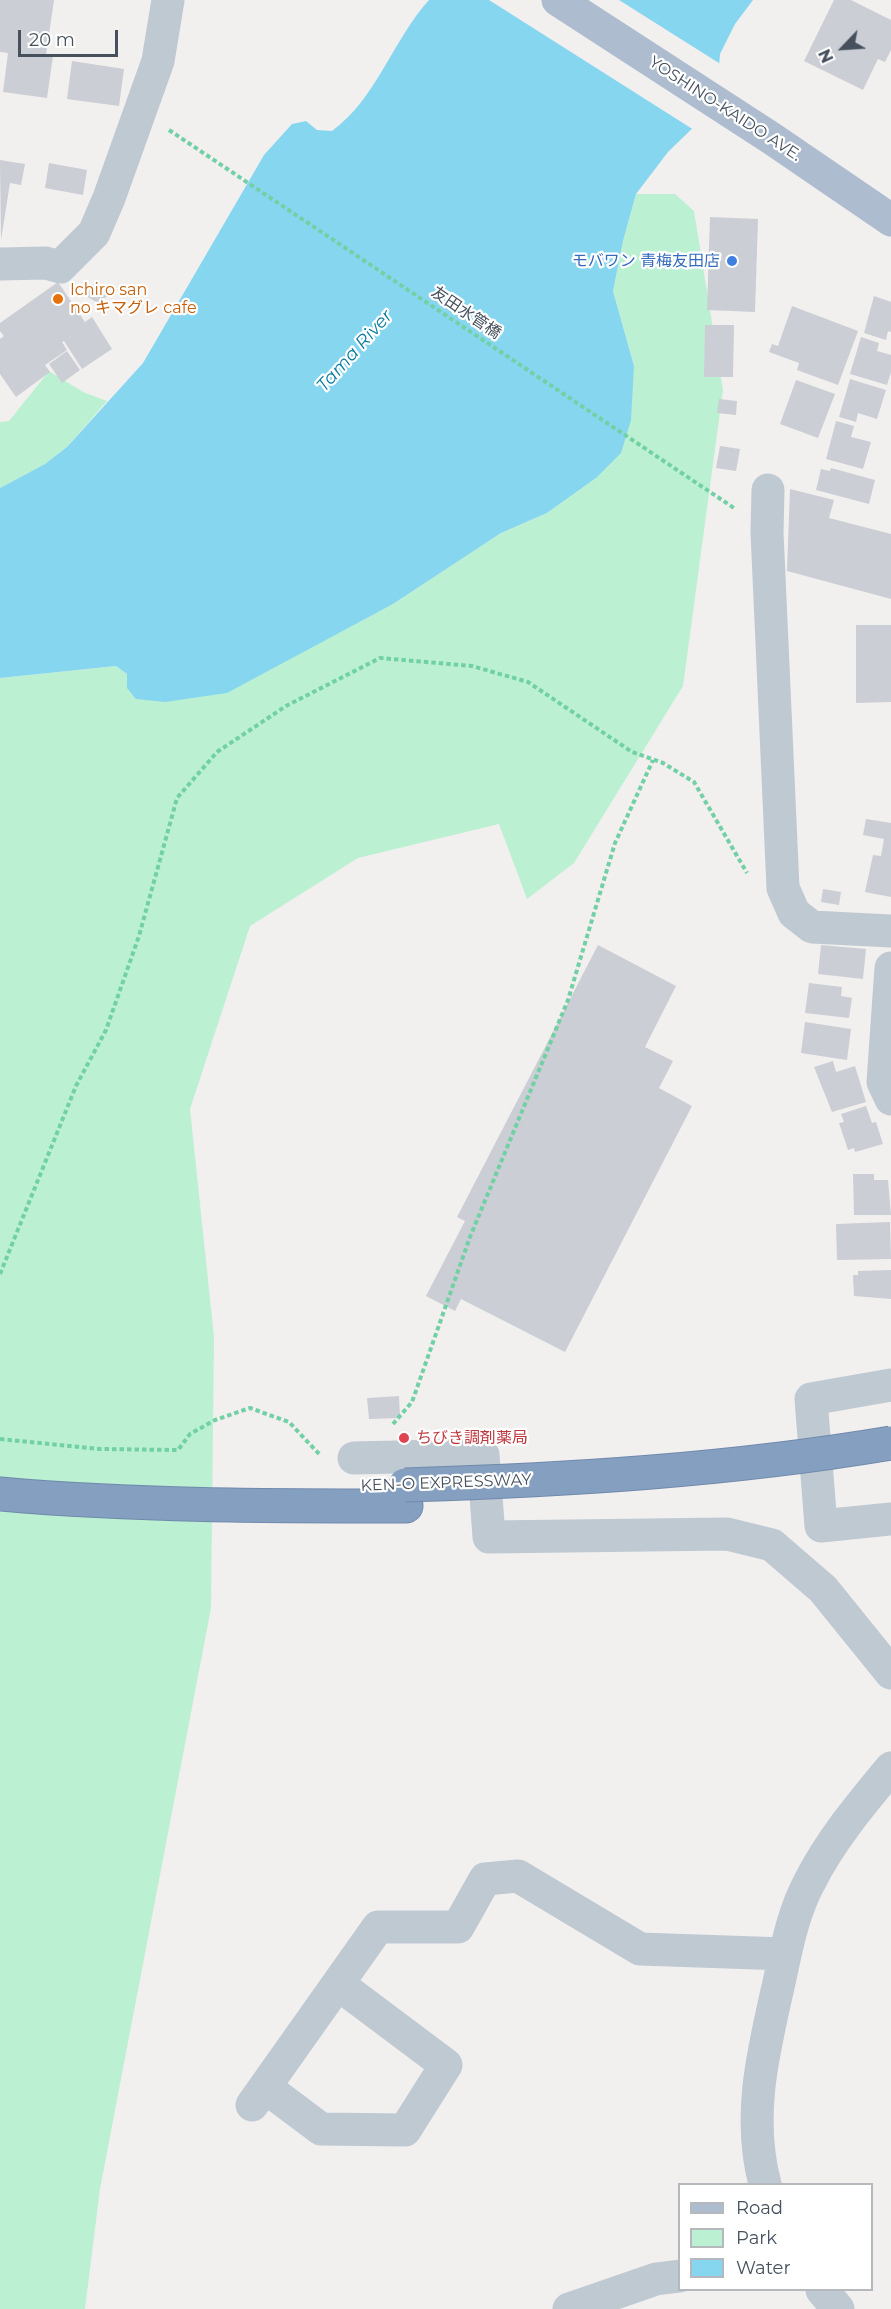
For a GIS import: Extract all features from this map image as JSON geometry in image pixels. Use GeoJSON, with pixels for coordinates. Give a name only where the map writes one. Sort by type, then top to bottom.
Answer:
{"type":"FeatureCollection","features":[{"type":"Feature","properties":{"kind":"highway","name":"KEN-O EXPRESSWAY"},"geometry":{"type":"LineString","coordinates":[[0,1472],[63,1479],[308,1487],[496,1482],[695,1469],[891,1443]]}},
{"type":"Feature","properties":{"kind":"highway","name":"KEN-O EXPRESSWAY"},"geometry":{"type":"LineString","coordinates":[[0,1494],[63,1500],[190,1504],[406,1506],[544,1500],[683,1489],[891,1466]]}},
{"type":"Feature","properties":{"kind":"main road","name":"YOSHINO-KAIDO AVE."},"geometry":{"type":"LineString","coordinates":[[558,0],[771,138],[891,220]]}},
{"type":"Feature","properties":{"kind":"street"},"geometry":{"type":"LineString","coordinates":[[0,264],[46,263],[60,267],[94,233],[109,198],[158,61],[168,0]]}},
{"type":"Feature","properties":{"kind":"street"},"geometry":{"type":"LineString","coordinates":[[768,490],[766,532],[783,888],[794,913],[812,927],[891,931]]}},
{"type":"Feature","properties":{"kind":"street"},"geometry":{"type":"LineString","coordinates":[[891,968],[883,1082],[891,1099]]}},
{"type":"Feature","properties":{"kind":"street"},"geometry":{"type":"LineString","coordinates":[[891,1385],[810,1399],[821,1526],[891,1519]]}},
{"type":"Feature","properties":{"kind":"street"},"geometry":{"type":"LineString","coordinates":[[354,1458],[483,1455],[489,1538],[727,1534],[772,1545],[823,1589],[891,1673]]}},
{"type":"Feature","properties":{"kind":"street"},"geometry":{"type":"LineString","coordinates":[[765,2183],[757,2142],[756,2104],[760,2069],[785,1954],[798,1909],[820,1862],[853,1814],[891,1768]]}},
{"type":"Feature","properties":{"kind":"street"},"geometry":{"type":"LineString","coordinates":[[338,1984],[446,2065],[405,2130],[321,2129],[259,2096],[378,1927],[458,1927],[485,1879],[518,1876],[640,1949],[785,1954]]}},
{"type":"Feature","properties":{"kind":"street"},"geometry":{"type":"LineString","coordinates":[[569,2309],[656,2279],[678,2276]]}},
{"type":"Feature","properties":{"kind":"street"},"geometry":{"type":"LineString","coordinates":[[824,2291],[838,2309]]}},
{"type":"Feature","properties":{"kind":"path","name":"友田水管橋"},"geometry":{"type":"LineString","coordinates":[[189,143],[206,152],[737,510]]}},
{"type":"Feature","properties":{"kind":"path"},"geometry":{"type":"LineString","coordinates":[[0,1274],[76,1086],[106,1030],[139,936],[177,798],[217,752],[286,706],[380,658],[472,666],[528,682],[632,752],[653,759],[694,782],[757,891],[787,897]]}},
{"type":"Feature","properties":{"kind":"path"},"geometry":{"type":"LineString","coordinates":[[0,1439],[100,1449],[178,1450],[190,1434],[215,1420],[250,1408],[289,1422],[318,1455],[336,1465],[375,1446],[412,1402],[470,1237],[568,1000],[615,843],[653,759]]}},
{"type":"Feature","properties":{"kind":"green space"},"geometry":{"type":"Polygon","coordinates":[[[636,194],[675,194],[694,211],[723,390],[683,686],[574,863],[527,899],[499,824],[358,858],[250,926],[190,1109],[214,1337],[211,1608],[100,2189],[85,2309],[0,2309],[0,678],[116,666],[127,674],[127,688],[319,643],[393,604],[501,533],[547,513],[596,478],[634,366],[613,291],[623,241],[636,194]]]}},
{"type":"Feature","properties":{"kind":"green space"},"geometry":{"type":"Polygon","coordinates":[[[49,371],[83,392],[107,401],[67,447],[45,464],[0,488],[0,422],[9,421],[49,371]]]}},
{"type":"Feature","properties":{"kind":"water","name":"Tama River"},"geometry":{"type":"Polygon","coordinates":[[[429,0],[753,0],[735,24],[720,54],[719,66],[701,120],[668,152],[636,194],[623,241],[613,291],[634,366],[631,420],[621,453],[596,478],[547,513],[501,533],[393,604],[227,693],[165,702],[136,699],[127,688],[127,674],[116,666],[0,678],[0,488],[45,464],[67,447],[143,363],[264,155],[292,124],[306,121],[317,130],[332,131],[348,118],[373,86],[416,16],[429,0]]]}},
{"type":"Feature","properties":{"kind":"pier"},"geometry":{"type":"Polygon","coordinates":[[[489,0],[619,0],[722,65],[725,85],[703,122],[694,130],[489,0]]]}},
{"type":"Feature","properties":{"kind":"building"},"geometry":{"type":"Polygon","coordinates":[[[0,0],[54,0],[46,55],[53,56],[47,98],[3,92],[8,53],[0,52],[0,0]]]}},
{"type":"Feature","properties":{"kind":"building"},"geometry":{"type":"Polygon","coordinates":[[[834,0],[851,0],[891,20],[891,50],[885,62],[878,59],[863,90],[804,61],[834,0]]]}},
{"type":"Feature","properties":{"kind":"building"},"geometry":{"type":"Polygon","coordinates":[[[72,61],[124,69],[119,106],[67,99],[72,61]]]}},
{"type":"Feature","properties":{"kind":"building"},"geometry":{"type":"Polygon","coordinates":[[[0,160],[25,164],[21,185],[10,183],[1,240],[0,160]]]}},
{"type":"Feature","properties":{"kind":"building"},"geometry":{"type":"Polygon","coordinates":[[[49,163],[87,170],[83,195],[45,188],[49,163]]]}},
{"type":"Feature","properties":{"kind":"building"},"geometry":{"type":"Polygon","coordinates":[[[710,217],[758,219],[755,312],[707,310],[710,217]]]}},
{"type":"Feature","properties":{"kind":"building"},"geometry":{"type":"Polygon","coordinates":[[[58,282],[85,322],[92,317],[112,349],[82,369],[64,341],[62,342],[67,350],[45,365],[50,372],[16,397],[0,374],[0,339],[4,336],[0,331],[0,323],[58,282]]]}},
{"type":"Feature","properties":{"kind":"building"},"geometry":{"type":"Polygon","coordinates":[[[93,284],[110,294],[98,303],[86,296],[93,284]]]}},
{"type":"Feature","properties":{"kind":"building"},"geometry":{"type":"Polygon","coordinates":[[[874,296],[891,302],[891,332],[888,331],[886,340],[864,333],[874,296]]]}},
{"type":"Feature","properties":{"kind":"building"},"geometry":{"type":"Polygon","coordinates":[[[792,306],[858,331],[838,385],[797,370],[799,363],[769,352],[772,344],[778,346],[792,306]]]}},
{"type":"Feature","properties":{"kind":"building"},"geometry":{"type":"Polygon","coordinates":[[[705,325],[734,325],[733,377],[704,377],[705,325]]]}},
{"type":"Feature","properties":{"kind":"building"},"geometry":{"type":"Polygon","coordinates":[[[861,337],[879,343],[877,351],[891,355],[891,372],[887,385],[850,374],[861,337]]]}},
{"type":"Feature","properties":{"kind":"building"},"geometry":{"type":"Polygon","coordinates":[[[67,351],[80,370],[62,383],[49,364],[67,351]]]}},
{"type":"Feature","properties":{"kind":"building"},"geometry":{"type":"Polygon","coordinates":[[[850,379],[886,390],[877,419],[858,413],[856,422],[839,417],[850,379]]]}},
{"type":"Feature","properties":{"kind":"building"},"geometry":{"type":"Polygon","coordinates":[[[796,380],[835,394],[818,438],[780,424],[796,380]]]}},
{"type":"Feature","properties":{"kind":"building"},"geometry":{"type":"Polygon","coordinates":[[[719,399],[737,401],[736,415],[717,413],[719,399]]]}},
{"type":"Feature","properties":{"kind":"building"},"geometry":{"type":"Polygon","coordinates":[[[836,421],[854,426],[851,437],[871,442],[863,469],[826,459],[836,421]]]}},
{"type":"Feature","properties":{"kind":"building"},"geometry":{"type":"Polygon","coordinates":[[[720,446],[740,449],[736,471],[716,468],[720,446]]]}},
{"type":"Feature","properties":{"kind":"building"},"geometry":{"type":"Polygon","coordinates":[[[831,468],[875,480],[869,504],[816,490],[821,469],[830,471],[831,468]]]}},
{"type":"Feature","properties":{"kind":"building"},"geometry":{"type":"Polygon","coordinates":[[[790,489],[834,500],[829,518],[891,534],[891,599],[787,571],[790,489]]]}},
{"type":"Feature","properties":{"kind":"building"},"geometry":{"type":"Polygon","coordinates":[[[856,625],[891,625],[891,702],[856,703],[856,625]]]}},
{"type":"Feature","properties":{"kind":"building"},"geometry":{"type":"Polygon","coordinates":[[[866,819],[891,823],[891,897],[865,892],[873,855],[881,856],[884,839],[863,835],[866,819]]]}},
{"type":"Feature","properties":{"kind":"building"},"geometry":{"type":"Polygon","coordinates":[[[823,889],[841,892],[839,905],[821,902],[823,889]]]}},
{"type":"Feature","properties":{"kind":"building"},"geometry":{"type":"Polygon","coordinates":[[[598,945],[676,986],[645,1047],[673,1061],[659,1088],[692,1106],[565,1352],[461,1299],[455,1311],[426,1296],[465,1221],[457,1217],[598,945]]]}},
{"type":"Feature","properties":{"kind":"building"},"geometry":{"type":"Polygon","coordinates":[[[821,945],[866,949],[863,979],[818,974],[821,945]]]}},
{"type":"Feature","properties":{"kind":"building"},"geometry":{"type":"Polygon","coordinates":[[[809,983],[842,987],[841,996],[852,998],[849,1018],[805,1013],[809,983]]]}},
{"type":"Feature","properties":{"kind":"building"},"geometry":{"type":"Polygon","coordinates":[[[805,1022],[851,1029],[847,1060],[801,1053],[805,1022]]]}},
{"type":"Feature","properties":{"kind":"building"},"geometry":{"type":"Polygon","coordinates":[[[833,1061],[836,1072],[855,1066],[866,1102],[832,1112],[814,1067],[833,1061]]]}},
{"type":"Feature","properties":{"kind":"building"},"geometry":{"type":"Polygon","coordinates":[[[866,1106],[872,1123],[876,1122],[883,1144],[855,1152],[854,1148],[848,1150],[839,1123],[844,1122],[841,1114],[866,1106]]]}},
{"type":"Feature","properties":{"kind":"building"},"geometry":{"type":"Polygon","coordinates":[[[853,1174],[874,1174],[874,1180],[888,1180],[891,1215],[854,1215],[853,1174]]]}},
{"type":"Feature","properties":{"kind":"building"},"geometry":{"type":"Polygon","coordinates":[[[890,1222],[891,1259],[837,1260],[836,1224],[890,1222]]]}},
{"type":"Feature","properties":{"kind":"building"},"geometry":{"type":"Polygon","coordinates":[[[891,1270],[891,1299],[854,1296],[853,1275],[858,1275],[858,1271],[891,1270]]]}},
{"type":"Feature","properties":{"kind":"building"},"geometry":{"type":"Polygon","coordinates":[[[399,1396],[400,1418],[369,1419],[367,1398],[399,1396]]]}},
{"type":"Feature","properties":{"kind":"place","name":"モバワン 青梅友田店"},"geometry":{"type":"Point","coordinates":[732,261]}},
{"type":"Feature","properties":{"kind":"place","name":"Ichiro san no キマグレ cafe"},"geometry":{"type":"Point","coordinates":[58,299]}},
{"type":"Feature","properties":{"kind":"place","name":"ちびき調剤薬局"},"geometry":{"type":"Point","coordinates":[404,1438]}}]}
